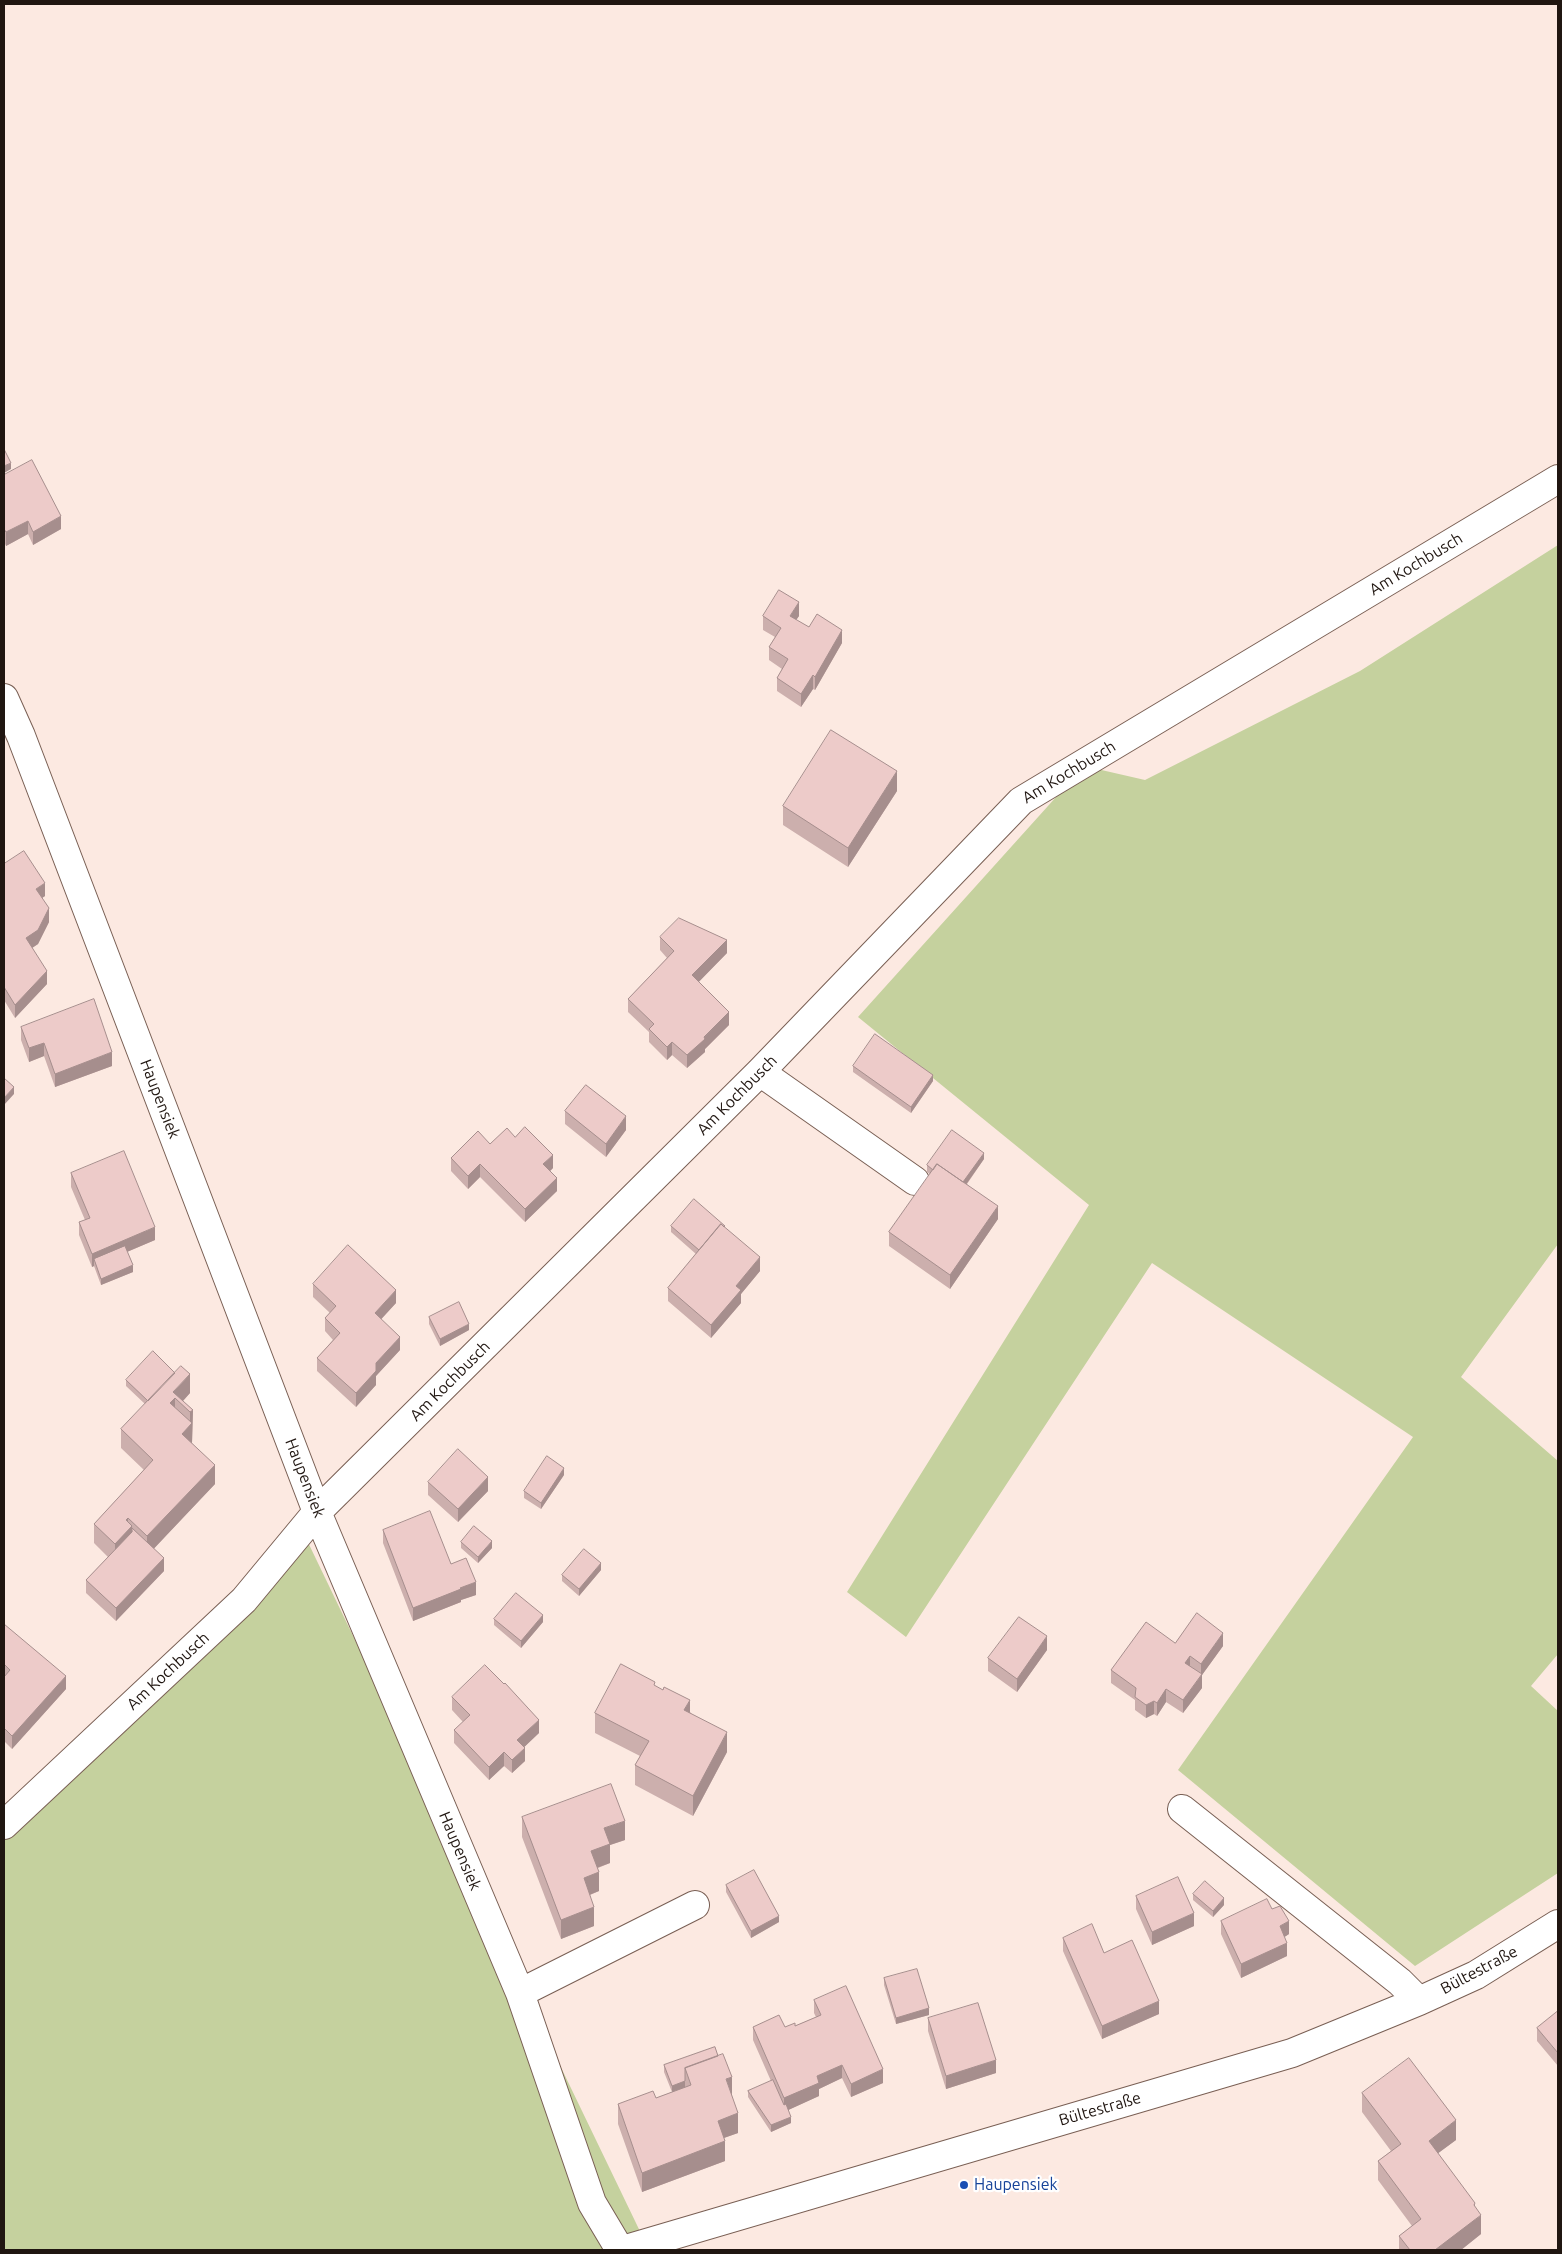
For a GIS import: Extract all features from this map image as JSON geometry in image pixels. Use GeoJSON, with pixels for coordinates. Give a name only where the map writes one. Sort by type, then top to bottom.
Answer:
{"type":"FeatureCollection","features":[{"type":"Feature","properties":{"kind":"street","name":"Am Kochbusch"},"geometry":{"type":"LineString","coordinates":[[4,1825],[244,1600],[318,1512],[760,1072],[1021,801],[1558,479]]}},
{"type":"Feature","properties":{"kind":"street","name":"Haupensiek"},"geometry":{"type":"LineString","coordinates":[[4,698],[21,736],[318,1512],[520,1992],[592,2203],[622,2250]]}},
{"type":"Feature","properties":{"kind":"street"},"geometry":{"type":"LineString","coordinates":[[760,1072],[914,1181]]}},
{"type":"Feature","properties":{"kind":"street"},"geometry":{"type":"LineString","coordinates":[[1182,1809],[1400,1982],[1419,2001]]}},
{"type":"Feature","properties":{"kind":"street"},"geometry":{"type":"LineString","coordinates":[[520,1992],[694,1905]]}},
{"type":"Feature","properties":{"kind":"street","name":"Bültestraße"},"geometry":{"type":"LineString","coordinates":[[622,2250],[1292,2053],[1419,2001],[1476,1975],[1558,1924]]}},
{"type":"Feature","properties":{"kind":"green space"},"geometry":{"type":"Polygon","coordinates":[[[1558,545],[1558,1244],[1461,1377],[1558,1461],[1558,1654],[1531,1686],[1558,1711],[1558,1873],[1415,1966],[1178,1770],[1413,1437],[1152,1263],[906,1637],[847,1592],[1089,1205],[858,1017],[1084,766],[1145,780],[1360,671],[1558,545]]]}},
{"type":"Feature","properties":{"kind":"green space"},"geometry":{"type":"Polygon","coordinates":[[[303,1532],[649,2250],[4,2250],[4,1832],[303,1532]]]}},
{"type":"Feature","properties":{"kind":"building"},"geometry":{"type":"Polygon","coordinates":[[[4,449],[11,463],[4,466],[4,449]]]}},
{"type":"Feature","properties":{"kind":"building"},"geometry":{"type":"Polygon","coordinates":[[[32,460],[61,516],[33,532],[28,521],[6,532],[4,529],[4,475],[32,460]]]}},
{"type":"Feature","properties":{"kind":"building"},"geometry":{"type":"Polygon","coordinates":[[[779,590],[799,602],[790,616],[809,627],[817,614],[842,630],[815,677],[813,675],[801,694],[777,678],[788,659],[769,647],[781,628],[763,616],[779,590]]]}},
{"type":"Feature","properties":{"kind":"building"},"geometry":{"type":"Polygon","coordinates":[[[831,730],[897,771],[848,848],[783,806],[831,730]]]}},
{"type":"Feature","properties":{"kind":"building"},"geometry":{"type":"Polygon","coordinates":[[[24,851],[45,883],[36,889],[49,908],[38,930],[26,938],[47,971],[15,1005],[4,987],[4,864],[24,851]]]}},
{"type":"Feature","properties":{"kind":"building"},"geometry":{"type":"Polygon","coordinates":[[[679,918],[727,940],[692,975],[729,1012],[704,1037],[705,1039],[687,1055],[672,1042],[667,1047],[649,1029],[654,1024],[628,999],[674,951],[660,937],[679,918]]]}},
{"type":"Feature","properties":{"kind":"building"},"geometry":{"type":"Polygon","coordinates":[[[94,999],[112,1052],[55,1074],[44,1043],[29,1048],[21,1027],[94,999]]]}},
{"type":"Feature","properties":{"kind":"building"},"geometry":{"type":"Polygon","coordinates":[[[875,1034],[933,1075],[911,1107],[853,1066],[875,1034]]]}},
{"type":"Feature","properties":{"kind":"building"},"geometry":{"type":"Polygon","coordinates":[[[4,1078],[14,1087],[4,1098],[4,1078]]]}},
{"type":"Feature","properties":{"kind":"building"},"geometry":{"type":"Polygon","coordinates":[[[586,1085],[626,1116],[606,1144],[565,1111],[586,1085]]]}},
{"type":"Feature","properties":{"kind":"building"},"geometry":{"type":"Polygon","coordinates":[[[525,1127],[553,1155],[543,1164],[557,1178],[525,1209],[480,1164],[468,1176],[451,1158],[478,1131],[490,1144],[507,1128],[515,1137],[525,1127]]]}},
{"type":"Feature","properties":{"kind":"building"},"geometry":{"type":"Polygon","coordinates":[[[952,1130],[984,1153],[963,1182],[937,1164],[933,1170],[927,1165],[952,1130]]]}},
{"type":"Feature","properties":{"kind":"building"},"geometry":{"type":"Polygon","coordinates":[[[124,1151],[155,1227],[92,1254],[79,1222],[90,1218],[71,1173],[124,1151]]]}},
{"type":"Feature","properties":{"kind":"building"},"geometry":{"type":"Polygon","coordinates":[[[937,1164],[998,1206],[950,1275],[889,1232],[937,1164]]]}},
{"type":"Feature","properties":{"kind":"building"},"geometry":{"type":"Polygon","coordinates":[[[694,1199],[725,1226],[721,1224],[699,1250],[671,1226],[694,1199]]]}},
{"type":"Feature","properties":{"kind":"building"},"geometry":{"type":"Polygon","coordinates":[[[721,1224],[760,1257],[736,1286],[741,1290],[711,1325],[668,1288],[721,1224]]]}},
{"type":"Feature","properties":{"kind":"building"},"geometry":{"type":"Polygon","coordinates":[[[348,1245],[396,1290],[375,1313],[400,1337],[376,1363],[376,1371],[356,1393],[317,1358],[340,1333],[325,1318],[336,1306],[313,1284],[348,1245]]]}},
{"type":"Feature","properties":{"kind":"building"},"geometry":{"type":"Polygon","coordinates":[[[125,1246],[133,1265],[101,1279],[94,1259],[125,1246]]]}},
{"type":"Feature","properties":{"kind":"building"},"geometry":{"type":"Polygon","coordinates":[[[459,1302],[469,1324],[440,1339],[429,1317],[459,1302]]]}},
{"type":"Feature","properties":{"kind":"building"},"geometry":{"type":"Polygon","coordinates":[[[153,1351],[175,1373],[148,1401],[126,1380],[153,1351]]]}},
{"type":"Feature","properties":{"kind":"building"},"geometry":{"type":"Polygon","coordinates":[[[181,1366],[190,1374],[173,1392],[193,1410],[190,1412],[175,1398],[170,1403],[192,1423],[182,1434],[215,1465],[147,1536],[128,1518],[126,1520],[132,1526],[115,1544],[94,1524],[153,1460],[121,1429],[181,1366]]]}},
{"type":"Feature","properties":{"kind":"building"},"geometry":{"type":"Polygon","coordinates":[[[458,1449],[488,1477],[458,1509],[428,1482],[458,1449]]]}},
{"type":"Feature","properties":{"kind":"building"},"geometry":{"type":"Polygon","coordinates":[[[547,1456],[564,1468],[541,1503],[524,1491],[547,1456]]]}},
{"type":"Feature","properties":{"kind":"building"},"geometry":{"type":"Polygon","coordinates":[[[430,1511],[451,1564],[466,1558],[476,1582],[413,1608],[383,1530],[430,1511]]]}},
{"type":"Feature","properties":{"kind":"building"},"geometry":{"type":"Polygon","coordinates":[[[474,1526],[492,1541],[478,1557],[461,1542],[474,1526]]]}},
{"type":"Feature","properties":{"kind":"building"},"geometry":{"type":"Polygon","coordinates":[[[132,1528],[164,1558],[116,1608],[86,1580],[132,1532],[132,1528]]]}},
{"type":"Feature","properties":{"kind":"building"},"geometry":{"type":"Polygon","coordinates":[[[584,1549],[601,1563],[579,1589],[562,1575],[584,1549]]]}},
{"type":"Feature","properties":{"kind":"building"},"geometry":{"type":"Polygon","coordinates":[[[516,1593],[543,1615],[521,1641],[494,1619],[516,1593]]]}},
{"type":"Feature","properties":{"kind":"building"},"geometry":{"type":"Polygon","coordinates":[[[1197,1613],[1223,1633],[1201,1664],[1190,1656],[1185,1663],[1202,1674],[1183,1700],[1166,1689],[1157,1703],[1154,1701],[1146,1705],[1135,1697],[1136,1688],[1111,1670],[1146,1622],[1175,1643],[1197,1613]]]}},
{"type":"Feature","properties":{"kind":"building"},"geometry":{"type":"Polygon","coordinates":[[[1019,1617],[1047,1636],[1017,1679],[988,1658],[1019,1617]]]}},
{"type":"Feature","properties":{"kind":"building"},"geometry":{"type":"Polygon","coordinates":[[[4,1624],[66,1676],[12,1736],[4,1728],[4,1677],[10,1670],[4,1664],[4,1624]]]}},
{"type":"Feature","properties":{"kind":"building"},"geometry":{"type":"Polygon","coordinates":[[[621,1664],[655,1682],[654,1685],[663,1690],[664,1687],[690,1700],[684,1710],[727,1732],[693,1796],[635,1765],[649,1741],[595,1713],[621,1664]]]}},
{"type":"Feature","properties":{"kind":"building"},"geometry":{"type":"Polygon","coordinates":[[[485,1665],[505,1683],[539,1720],[517,1740],[525,1748],[512,1760],[504,1752],[489,1767],[454,1730],[470,1715],[452,1697],[485,1665]]]}},
{"type":"Feature","properties":{"kind":"building"},"geometry":{"type":"Polygon","coordinates":[[[611,1784],[625,1821],[604,1828],[610,1844],[591,1851],[599,1872],[584,1878],[594,1907],[561,1920],[522,1817],[611,1784]]]}},
{"type":"Feature","properties":{"kind":"building"},"geometry":{"type":"Polygon","coordinates":[[[754,1870],[779,1916],[751,1931],[726,1885],[754,1870]]]}},
{"type":"Feature","properties":{"kind":"building"},"geometry":{"type":"Polygon","coordinates":[[[1178,1877],[1194,1913],[1152,1932],[1136,1896],[1178,1877]]]}},
{"type":"Feature","properties":{"kind":"building"},"geometry":{"type":"Polygon","coordinates":[[[1205,1881],[1224,1898],[1213,1911],[1193,1894],[1205,1881]]]}},
{"type":"Feature","properties":{"kind":"building"},"geometry":{"type":"Polygon","coordinates":[[[1267,1899],[1272,1909],[1280,1906],[1289,1921],[1280,1926],[1287,1943],[1241,1964],[1221,1921],[1267,1899]]]}},
{"type":"Feature","properties":{"kind":"building"},"geometry":{"type":"Polygon","coordinates":[[[1092,1924],[1104,1953],[1132,1940],[1159,2001],[1102,2026],[1063,1938],[1092,1924]]]}},
{"type":"Feature","properties":{"kind":"building"},"geometry":{"type":"Polygon","coordinates":[[[917,1969],[929,2008],[896,2018],[884,1978],[917,1969]]]}},
{"type":"Feature","properties":{"kind":"building"},"geometry":{"type":"Polygon","coordinates":[[[846,1986],[883,2069],[851,2084],[842,2065],[817,2076],[819,2083],[784,2098],[753,2027],[779,2015],[785,2027],[795,2023],[795,2026],[821,2015],[814,2000],[846,1986]]]}},
{"type":"Feature","properties":{"kind":"building"},"geometry":{"type":"Polygon","coordinates":[[[978,2003],[996,2060],[946,2076],[928,2018],[978,2003]]]}},
{"type":"Feature","properties":{"kind":"building"},"geometry":{"type":"Polygon","coordinates":[[[1558,2011],[1558,2053],[1537,2028],[1558,2011]]]}},
{"type":"Feature","properties":{"kind":"building"},"geometry":{"type":"Polygon","coordinates":[[[715,2047],[718,2056],[685,2068],[685,2081],[672,2086],[664,2065],[715,2047]]]}},
{"type":"Feature","properties":{"kind":"building"},"geometry":{"type":"Polygon","coordinates":[[[723,2054],[732,2077],[726,2079],[738,2113],[718,2121],[725,2141],[642,2173],[618,2104],[653,2091],[656,2098],[691,2085],[685,2068],[723,2054]]]}},
{"type":"Feature","properties":{"kind":"building"},"geometry":{"type":"Polygon","coordinates":[[[1409,2058],[1456,2120],[1429,2141],[1475,2203],[1474,2205],[1481,2215],[1435,2250],[1410,2250],[1399,2236],[1421,2219],[1378,2161],[1401,2144],[1362,2093],[1409,2058]]]}},
{"type":"Feature","properties":{"kind":"building"},"geometry":{"type":"Polygon","coordinates":[[[773,2080],[791,2117],[771,2125],[748,2091],[773,2080]]]}},
{"type":"Feature","properties":{"kind":"place","name":"Haupensiek"},"geometry":{"type":"Point","coordinates":[964,2185]}}]}
